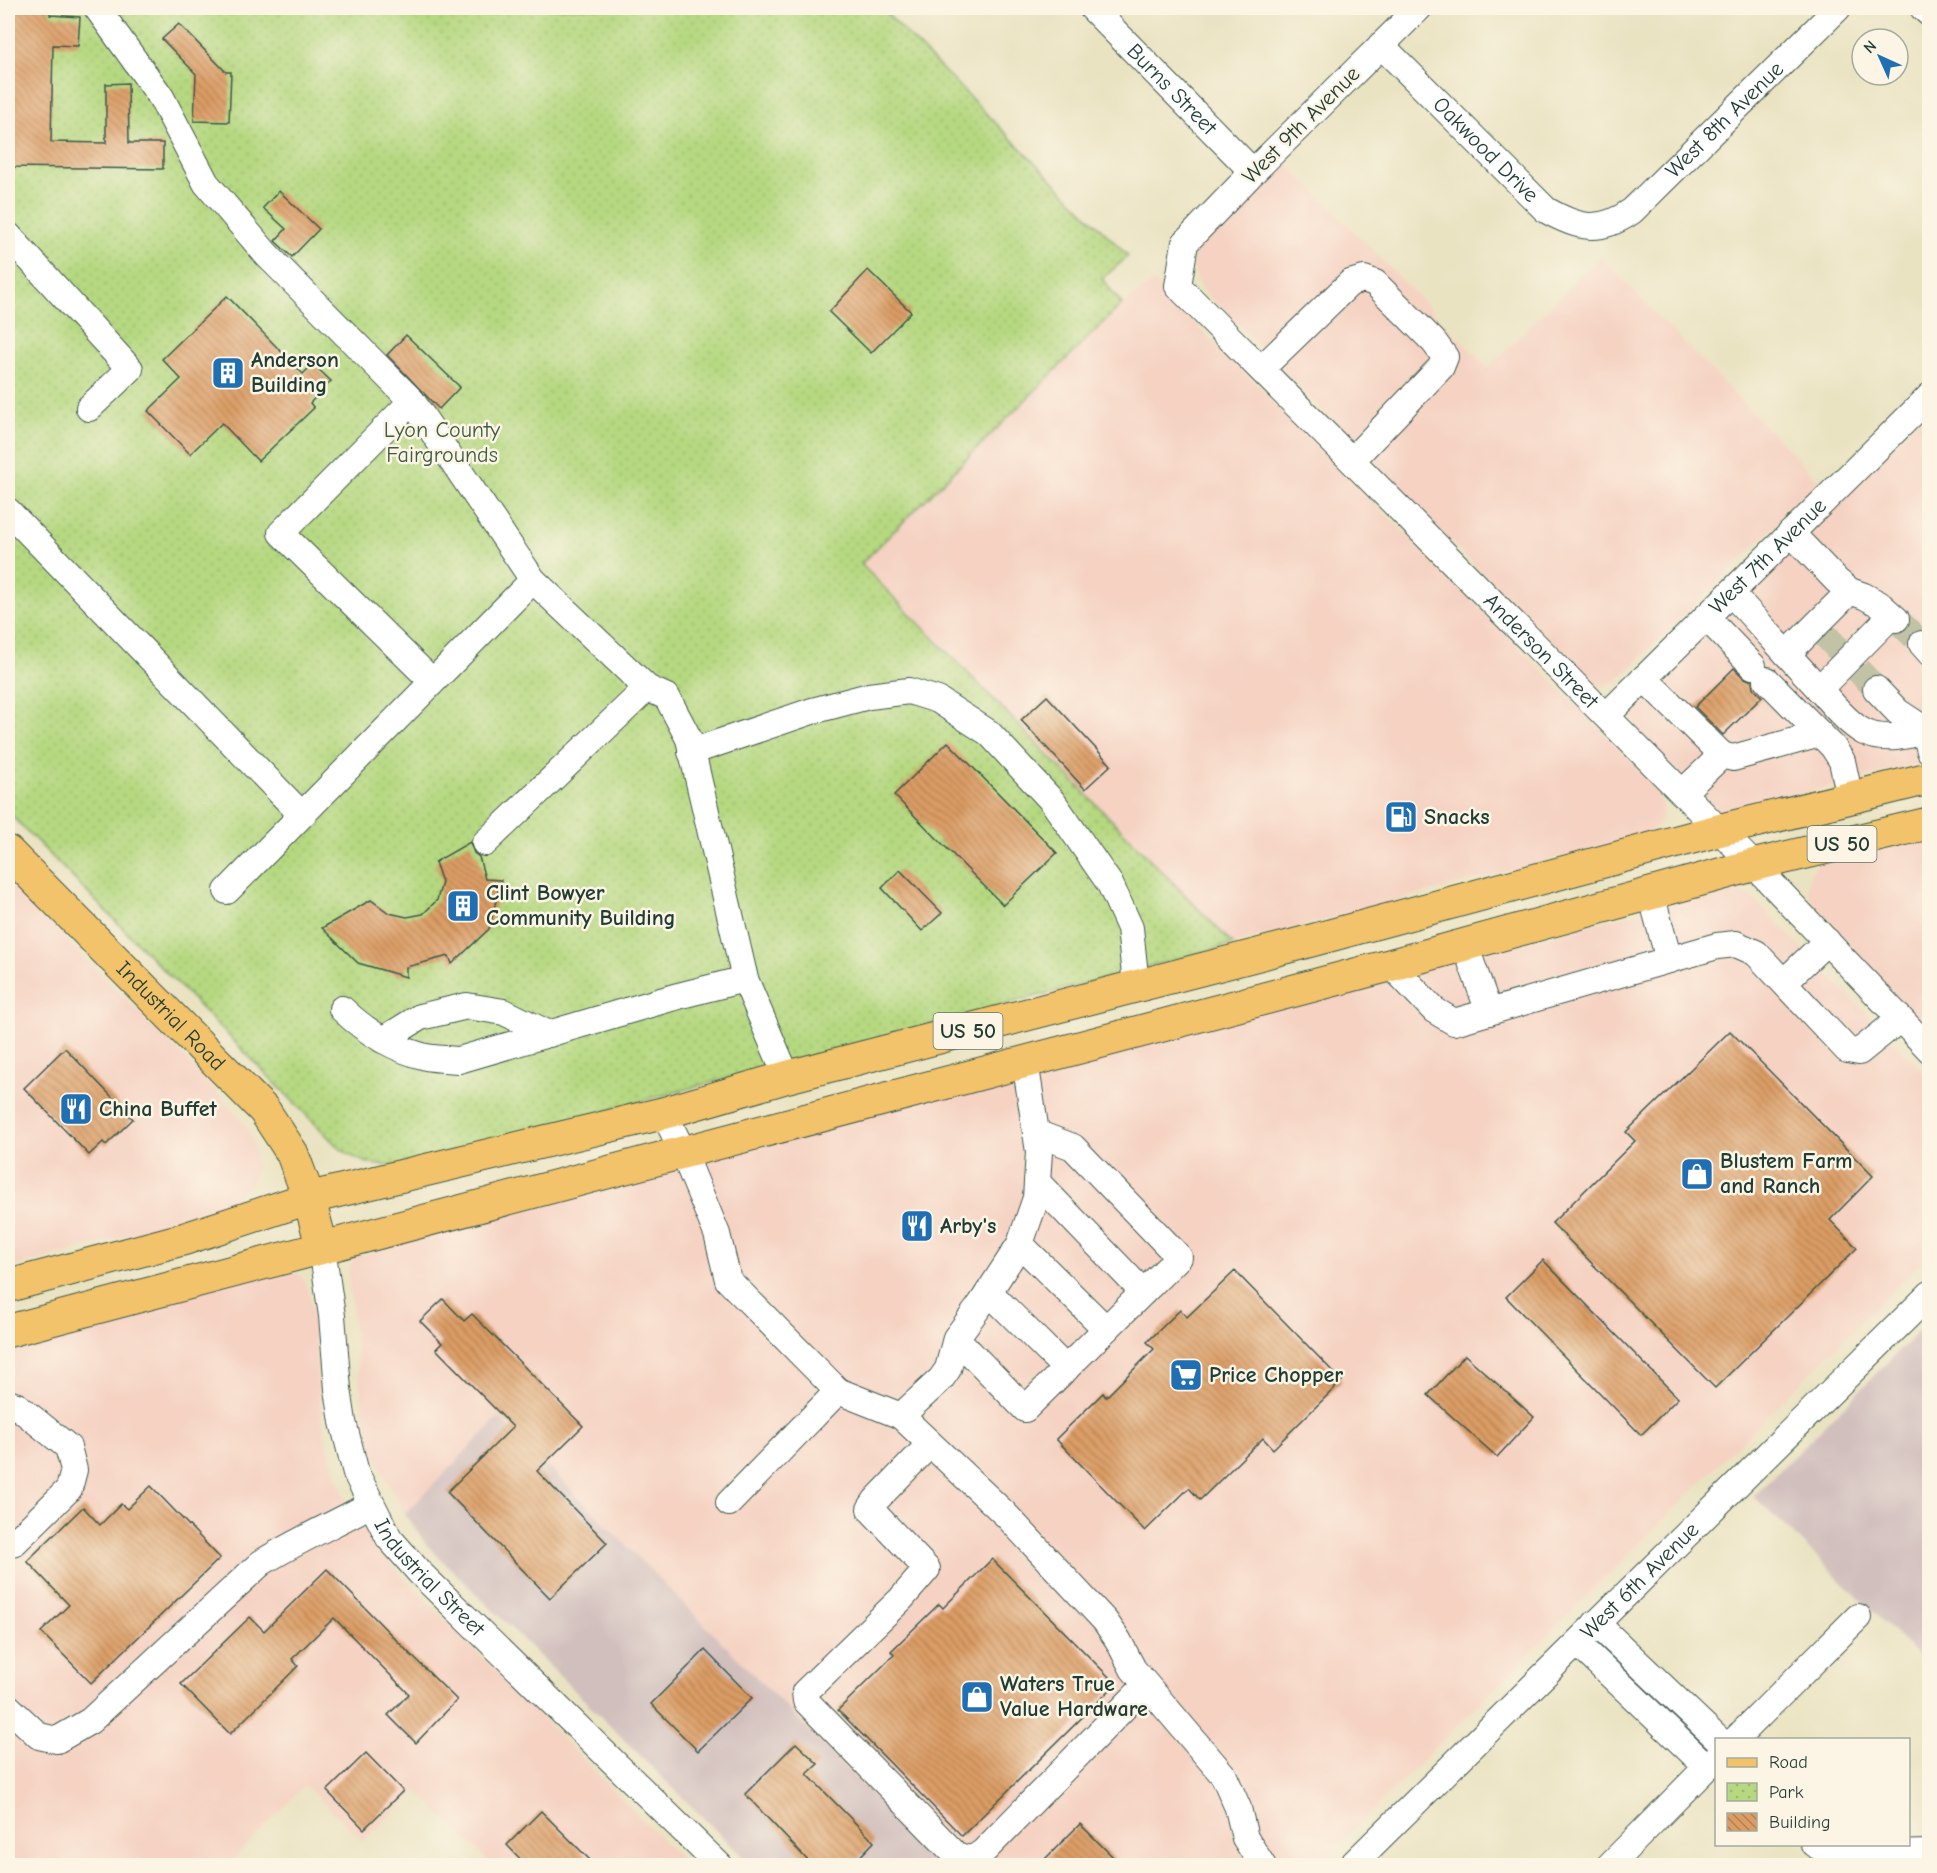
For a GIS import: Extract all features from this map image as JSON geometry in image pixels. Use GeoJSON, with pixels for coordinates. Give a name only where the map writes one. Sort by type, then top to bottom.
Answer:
{"type":"FeatureCollection","features":[{"type":"Feature","properties":{"kind":"main road","name":"US 50"},"geometry":{"type":"LineString","coordinates":[[8,1286],[184,1239],[309,1198],[664,1113],[787,1077],[1292,946],[1720,830],[1929,778]]}},
{"type":"Feature","properties":{"kind":"main road","name":"US 50"},"geometry":{"type":"LineString","coordinates":[[8,1331],[322,1246],[1392,965],[1755,865],[1929,823]]}},
{"type":"Feature","properties":{"kind":"main road","name":"Industrial Road"},"geometry":{"type":"LineString","coordinates":[[8,852],[264,1110],[292,1153],[309,1198]]}},
{"type":"Feature","properties":{"kind":"main road","name":"Industrial Street"},"geometry":{"type":"LineString","coordinates":[[309,1198],[322,1246]]}},
{"type":"Feature","properties":{"kind":"street"},"geometry":{"type":"LineString","coordinates":[[97,8],[161,97],[206,183],[267,255],[412,401],[533,580],[647,688],[667,697],[689,739],[745,979],[787,1077]]}},
{"type":"Feature","properties":{"kind":"street","name":"Burns Street"},"geometry":{"type":"LineString","coordinates":[[1092,8],[1253,172]]}},
{"type":"Feature","properties":{"kind":"street","name":"West 9th Avenue"},"geometry":{"type":"LineString","coordinates":[[1185,243],[1253,172],[1419,8]]}},
{"type":"Feature","properties":{"kind":"street","name":"West 8th Avenue"},"geometry":{"type":"LineString","coordinates":[[1606,225],[1632,212],[1838,8]]}},
{"type":"Feature","properties":{"kind":"street"},"geometry":{"type":"LineString","coordinates":[[1923,8],[1929,14]]}},
{"type":"Feature","properties":{"kind":"street","name":"Oakwood Drive"},"geometry":{"type":"LineString","coordinates":[[1381,45],[1546,210],[1566,221],[1582,226],[1606,225]]}},
{"type":"Feature","properties":{"kind":"street"},"geometry":{"type":"LineString","coordinates":[[8,235],[130,369],[89,408]]}},
{"type":"Feature","properties":{"kind":"street","name":"Anderson Street"},"geometry":{"type":"LineString","coordinates":[[1185,243],[1179,286],[1755,865],[1929,1050]]}},
{"type":"Feature","properties":{"kind":"street"},"geometry":{"type":"LineString","coordinates":[[1261,369],[1350,283],[1364,279],[1375,283],[1425,333],[1445,357],[1441,367],[1352,460]]}},
{"type":"Feature","properties":{"kind":"street","name":"West 7th Avenue"},"geometry":{"type":"LineString","coordinates":[[1607,715],[1929,396]]}},
{"type":"Feature","properties":{"kind":"street"},"geometry":{"type":"LineString","coordinates":[[412,401],[282,533],[432,681]]}},
{"type":"Feature","properties":{"kind":"street"},"geometry":{"type":"LineString","coordinates":[[8,511],[302,814]]}},
{"type":"Feature","properties":{"kind":"street"},"geometry":{"type":"LineString","coordinates":[[1787,654],[1837,648],[1893,617],[1879,604],[1850,591],[1837,581],[1791,533]]}},
{"type":"Feature","properties":{"kind":"street"},"geometry":{"type":"LineString","coordinates":[[227,891],[533,580]]}},
{"type":"Feature","properties":{"kind":"street"},"geometry":{"type":"LineString","coordinates":[[1819,689],[1837,648],[1850,591]]}},
{"type":"Feature","properties":{"kind":"street"},"geometry":{"type":"LineString","coordinates":[[1731,593],[1840,712],[1864,732],[1886,737],[1928,735]]}},
{"type":"Feature","properties":{"kind":"street"},"geometry":{"type":"LineString","coordinates":[[1706,617],[1833,747],[1842,761],[1850,798]]}},
{"type":"Feature","properties":{"kind":"street"},"geometry":{"type":"LineString","coordinates":[[1644,678],[1722,755],[1733,758],[1820,734]]}},
{"type":"Feature","properties":{"kind":"street"},"geometry":{"type":"LineString","coordinates":[[485,843],[647,688]]}},
{"type":"Feature","properties":{"kind":"street"},"geometry":{"type":"LineString","coordinates":[[1876,689],[1898,712],[1928,735]]}},
{"type":"Feature","properties":{"kind":"street"},"geometry":{"type":"LineString","coordinates":[[691,752],[812,711],[869,696],[909,691],[938,700],[989,734],[1053,802],[1110,884],[1130,928],[1136,985]]}},
{"type":"Feature","properties":{"kind":"street"},"geometry":{"type":"LineString","coordinates":[[1683,792],[1722,755]]}},
{"type":"Feature","properties":{"kind":"street"},"geometry":{"type":"LineString","coordinates":[[1651,894],[1669,960]]}},
{"type":"Feature","properties":{"kind":"street"},"geometry":{"type":"LineString","coordinates":[[1784,982],[1827,941]]}},
{"type":"Feature","properties":{"kind":"street"},"geometry":{"type":"LineString","coordinates":[[1392,965],[1434,1010],[1454,1022],[1717,946],[1736,944],[1756,953],[1847,1050],[1859,1052],[1900,1018]]}},
{"type":"Feature","properties":{"kind":"street"},"geometry":{"type":"LineString","coordinates":[[1465,945],[1489,1012]]}},
{"type":"Feature","properties":{"kind":"street"},"geometry":{"type":"LineString","coordinates":[[342,1009],[360,1026],[383,1041],[426,1057],[459,1060],[678,996],[745,979]]}},
{"type":"Feature","properties":{"kind":"street"},"geometry":{"type":"LineString","coordinates":[[383,1041],[420,1017],[467,1006],[504,1012],[549,1035]]}},
{"type":"Feature","properties":{"kind":"street"},"geometry":{"type":"LineString","coordinates":[[901,1416],[948,1369],[956,1338],[1020,1244],[1036,1198],[1039,1152],[1025,1061]]}},
{"type":"Feature","properties":{"kind":"street"},"geometry":{"type":"LineString","coordinates":[[664,1113],[717,1234],[728,1280],[838,1391],[901,1416],[1006,1515],[1104,1621],[1118,1640],[1133,1669],[1224,1776],[1238,1808],[1245,1838],[1263,1866]]}},
{"type":"Feature","properties":{"kind":"street"},"geometry":{"type":"LineString","coordinates":[[956,1338],[1025,1409],[1179,1257],[1073,1147],[1036,1133]]}},
{"type":"Feature","properties":{"kind":"street"},"geometry":{"type":"LineString","coordinates":[[1037,1182],[1143,1292]]}},
{"type":"Feature","properties":{"kind":"street"},"geometry":{"type":"LineString","coordinates":[[1020,1244],[1106,1329]]}},
{"type":"Feature","properties":{"kind":"street","name":"Industrial Street"},"geometry":{"type":"LineString","coordinates":[[322,1246],[343,1422],[356,1473],[389,1538],[420,1573],[720,1866]]}},
{"type":"Feature","properties":{"kind":"street"},"geometry":{"type":"LineString","coordinates":[[989,1292],[1066,1369]]}},
{"type":"Feature","properties":{"kind":"street","name":"West 6th Avenue"},"geometry":{"type":"LineString","coordinates":[[1352,1866],[1929,1294]]}},
{"type":"Feature","properties":{"kind":"street"},"geometry":{"type":"LineString","coordinates":[[729,1503],[838,1391]]}},
{"type":"Feature","properties":{"kind":"street"},"geometry":{"type":"LineString","coordinates":[[8,1403],[17,1406],[68,1448],[74,1470],[69,1489],[15,1542],[8,1544]]}},
{"type":"Feature","properties":{"kind":"street"},"geometry":{"type":"LineString","coordinates":[[930,1444],[870,1509],[927,1569],[901,1599],[805,1692],[806,1701],[955,1854],[967,1860],[975,1858],[984,1851],[1146,1684]]}},
{"type":"Feature","properties":{"kind":"street"},"geometry":{"type":"LineString","coordinates":[[8,1707],[39,1736],[57,1740],[90,1721],[261,1563],[285,1548],[371,1504]]}},
{"type":"Feature","properties":{"kind":"street"},"geometry":{"type":"LineString","coordinates":[[1737,1738],[1858,1617]]}},
{"type":"Feature","properties":{"kind":"street"},"geometry":{"type":"LineString","coordinates":[[1596,1623],[1717,1738]]}},
{"type":"Feature","properties":{"kind":"street"},"geometry":{"type":"LineString","coordinates":[[1577,1643],[1712,1762],[1609,1866]]}},
{"type":"Feature","properties":{"kind":"street"},"geometry":{"type":"LineString","coordinates":[[1816,1846],[1826,1850],[1888,1854],[1929,1853]]}},
{"type":"Feature","properties":{"kind":"shaded area"},"geometry":{"type":"Polygon","coordinates":[[[1284,160],[1488,368],[1600,257],[1820,482],[1617,681],[1599,688],[1590,683],[1200,287],[1193,267],[1193,258],[1197,248],[1284,160]]]}},
{"type":"Feature","properties":{"kind":"shaded area"},"geometry":{"type":"Polygon","coordinates":[[[1154,282],[1649,778],[1663,805],[1662,817],[1657,826],[1649,833],[1637,837],[1233,944],[860,564],[1122,304],[1154,282]]]}},
{"type":"Feature","properties":{"kind":"shaded area"},"geometry":{"type":"Polygon","coordinates":[[[1929,410],[1929,762],[1723,814],[1713,807],[1637,732],[1630,713],[1634,703],[1929,410]]]}},
{"type":"Feature","properties":{"kind":"shaded area"},"geometry":{"type":"Polygon","coordinates":[[[1929,832],[1929,1030],[1818,915],[1808,893],[1807,884],[1818,864],[1929,832]]]}},
{"type":"Feature","properties":{"kind":"shaded area"},"geometry":{"type":"Polygon","coordinates":[[[8,882],[178,1051],[247,1128],[255,1148],[256,1172],[249,1185],[228,1205],[203,1216],[8,1268],[8,882]]]}},
{"type":"Feature","properties":{"kind":"shaded area"},"geometry":{"type":"Polygon","coordinates":[[[1730,888],[1752,897],[1929,1077],[1929,1254],[1318,1865],[942,1865],[499,1418],[405,1514],[373,1450],[362,1407],[348,1273],[354,1257],[857,1118],[1730,888]]]}},
{"type":"Feature","properties":{"kind":"shaded area"},"geometry":{"type":"Polygon","coordinates":[[[287,1269],[298,1274],[309,1293],[313,1312],[322,1420],[331,1459],[343,1493],[364,1530],[400,1574],[687,1865],[493,1865],[417,1791],[363,1841],[305,1785],[228,1865],[8,1866],[8,1340],[287,1269]]]}},
{"type":"Feature","properties":{"kind":"shaded area"},"geometry":{"type":"Polygon","coordinates":[[[1929,1321],[1929,1666],[1754,1496],[1929,1321]]]}},
{"type":"Feature","properties":{"kind":"shaded area"},"geometry":{"type":"Polygon","coordinates":[[[499,1417],[942,1865],[751,1865],[427,1545],[405,1514],[499,1417]]]}},
{"type":"Feature","properties":{"kind":"green space","name":"Lyon County Fairgrounds"},"geometry":{"type":"Polygon","coordinates":[[[8,8],[881,8],[1128,256],[1102,279],[1122,304],[861,564],[1233,944],[401,1165],[368,1163],[338,1147],[8,812],[8,8]]]}},
{"type":"Feature","properties":{"kind":"building"},"geometry":{"type":"Polygon","coordinates":[[[8,8],[50,8],[50,15],[80,17],[78,46],[53,45],[51,142],[106,143],[106,84],[128,83],[129,143],[163,143],[163,169],[8,167],[8,8]]]}},
{"type":"Feature","properties":{"kind":"building"},"geometry":{"type":"Polygon","coordinates":[[[179,24],[226,72],[231,72],[229,122],[194,121],[196,74],[162,39],[179,24]]]}},
{"type":"Feature","properties":{"kind":"building"},"geometry":{"type":"Polygon","coordinates":[[[279,191],[319,229],[292,257],[275,241],[286,229],[263,208],[279,191]]]}},
{"type":"Feature","properties":{"kind":"building"},"geometry":{"type":"Polygon","coordinates":[[[868,270],[911,312],[871,353],[829,312],[868,270]]]}},
{"type":"Feature","properties":{"kind":"building","name":"Anderson Building"},"geometry":{"type":"Polygon","coordinates":[[[227,296],[303,374],[313,364],[331,381],[310,403],[314,408],[258,461],[222,423],[190,454],[148,411],[181,379],[162,359],[227,296]]]}},
{"type":"Feature","properties":{"kind":"building"},"geometry":{"type":"Polygon","coordinates":[[[406,335],[460,387],[439,409],[387,355],[406,335]]]}},
{"type":"Feature","properties":{"kind":"building"},"geometry":{"type":"Polygon","coordinates":[[[1734,668],[1743,677],[1752,681],[1753,688],[1762,697],[1723,735],[1695,707],[1734,668]]]}},
{"type":"Feature","properties":{"kind":"building"},"geometry":{"type":"Polygon","coordinates":[[[1047,696],[1111,765],[1085,789],[1021,720],[1047,696]]]}},
{"type":"Feature","properties":{"kind":"building"},"geometry":{"type":"Polygon","coordinates":[[[948,742],[1057,853],[1003,905],[894,795],[948,742]]]}},
{"type":"Feature","properties":{"kind":"building","name":"Clint Bowyer Community Building"},"geometry":{"type":"Polygon","coordinates":[[[470,842],[474,853],[479,857],[485,879],[501,880],[489,929],[452,964],[449,956],[406,967],[406,977],[358,963],[322,928],[371,900],[389,913],[407,917],[423,914],[437,900],[442,882],[435,862],[470,842]]]}},
{"type":"Feature","properties":{"kind":"building"},"geometry":{"type":"Polygon","coordinates":[[[900,870],[942,913],[922,931],[882,888],[900,870]]]}},
{"type":"Feature","properties":{"kind":"building"},"geometry":{"type":"Polygon","coordinates":[[[1730,1031],[1873,1176],[1830,1220],[1857,1248],[1715,1388],[1552,1223],[1635,1141],[1626,1132],[1730,1031]]]}},
{"type":"Feature","properties":{"kind":"building"},"geometry":{"type":"Polygon","coordinates":[[[65,1048],[133,1119],[106,1145],[103,1142],[89,1155],[24,1088],[65,1048]]]}},
{"type":"Feature","properties":{"kind":"building"},"geometry":{"type":"Polygon","coordinates":[[[1543,1260],[1678,1398],[1641,1435],[1506,1297],[1543,1260]]]}},
{"type":"Feature","properties":{"kind":"building"},"geometry":{"type":"Polygon","coordinates":[[[1235,1271],[1342,1381],[1273,1449],[1263,1438],[1200,1500],[1189,1488],[1145,1531],[1056,1439],[1103,1393],[1106,1397],[1154,1349],[1147,1342],[1180,1310],[1187,1317],[1235,1271]]]}},
{"type":"Feature","properties":{"kind":"building"},"geometry":{"type":"Polygon","coordinates":[[[443,1299],[464,1321],[472,1314],[583,1426],[537,1471],[607,1543],[550,1598],[447,1492],[513,1427],[436,1349],[442,1343],[420,1321],[443,1299]]]}},
{"type":"Feature","properties":{"kind":"building"},"geometry":{"type":"Polygon","coordinates":[[[1465,1355],[1534,1417],[1497,1457],[1428,1395],[1465,1355]]]}},
{"type":"Feature","properties":{"kind":"building"},"geometry":{"type":"Polygon","coordinates":[[[151,1486],[220,1558],[91,1683],[41,1632],[69,1605],[27,1561],[83,1507],[100,1525],[121,1504],[127,1509],[151,1486]]]}},
{"type":"Feature","properties":{"kind":"building","name":"Waters True Value Hardware"},"geometry":{"type":"Polygon","coordinates":[[[992,1559],[1116,1684],[962,1836],[838,1710],[894,1655],[891,1651],[939,1604],[943,1608],[992,1559]]]}},
{"type":"Feature","properties":{"kind":"building"},"geometry":{"type":"Polygon","coordinates":[[[327,1569],[457,1700],[416,1743],[388,1715],[409,1694],[334,1618],[292,1659],[298,1666],[230,1734],[181,1684],[250,1617],[264,1631],[327,1569]]]}},
{"type":"Feature","properties":{"kind":"building"},"geometry":{"type":"Polygon","coordinates":[[[705,1650],[752,1698],[698,1751],[651,1704],[705,1650]]]}},
{"type":"Feature","properties":{"kind":"building"},"geometry":{"type":"Polygon","coordinates":[[[796,1743],[818,1764],[807,1774],[874,1842],[851,1866],[813,1866],[745,1794],[796,1743]]]}},
{"type":"Feature","properties":{"kind":"building"},"geometry":{"type":"Polygon","coordinates":[[[366,1753],[403,1791],[364,1829],[327,1791],[366,1753]]]}},
{"type":"Feature","properties":{"kind":"building"},"geometry":{"type":"Polygon","coordinates":[[[541,1811],[596,1866],[527,1866],[507,1845],[541,1811]]]}},
{"type":"Feature","properties":{"kind":"building"},"geometry":{"type":"Polygon","coordinates":[[[1080,1824],[1122,1866],[1038,1866],[1080,1824]]]}},
{"type":"Feature","properties":{"kind":"tunnel"},"geometry":{"type":"LineString","coordinates":[[1896,619],[1922,644]]}},
{"type":"Feature","properties":{"kind":"tunnel"},"geometry":{"type":"LineString","coordinates":[[1825,635],[1840,651]]}},
{"type":"Feature","properties":{"kind":"tunnel"},"geometry":{"type":"LineString","coordinates":[[1858,670],[1876,689]]}},
{"type":"Feature","properties":{"kind":"place","name":"Anderson Building"},"geometry":{"type":"Point","coordinates":[228,373]}},
{"type":"Feature","properties":{"kind":"place","name":"Snacks"},"geometry":{"type":"Point","coordinates":[1401,817]}},
{"type":"Feature","properties":{"kind":"place","name":"Clint Bowyer Community Building"},"geometry":{"type":"Point","coordinates":[463,906]}},
{"type":"Feature","properties":{"kind":"place","name":"China Buffet"},"geometry":{"type":"Point","coordinates":[76,1109]}},
{"type":"Feature","properties":{"kind":"place","name":"Blustem Farm and Ranch"},"geometry":{"type":"Point","coordinates":[1697,1174]}},
{"type":"Feature","properties":{"kind":"place","name":"Arby's"},"geometry":{"type":"Point","coordinates":[917,1226]}},
{"type":"Feature","properties":{"kind":"place","name":"Price Chopper"},"geometry":{"type":"Point","coordinates":[1186,1375]}},
{"type":"Feature","properties":{"kind":"place","name":"Waters True Value Hardware"},"geometry":{"type":"Point","coordinates":[977,1697]}}]}
